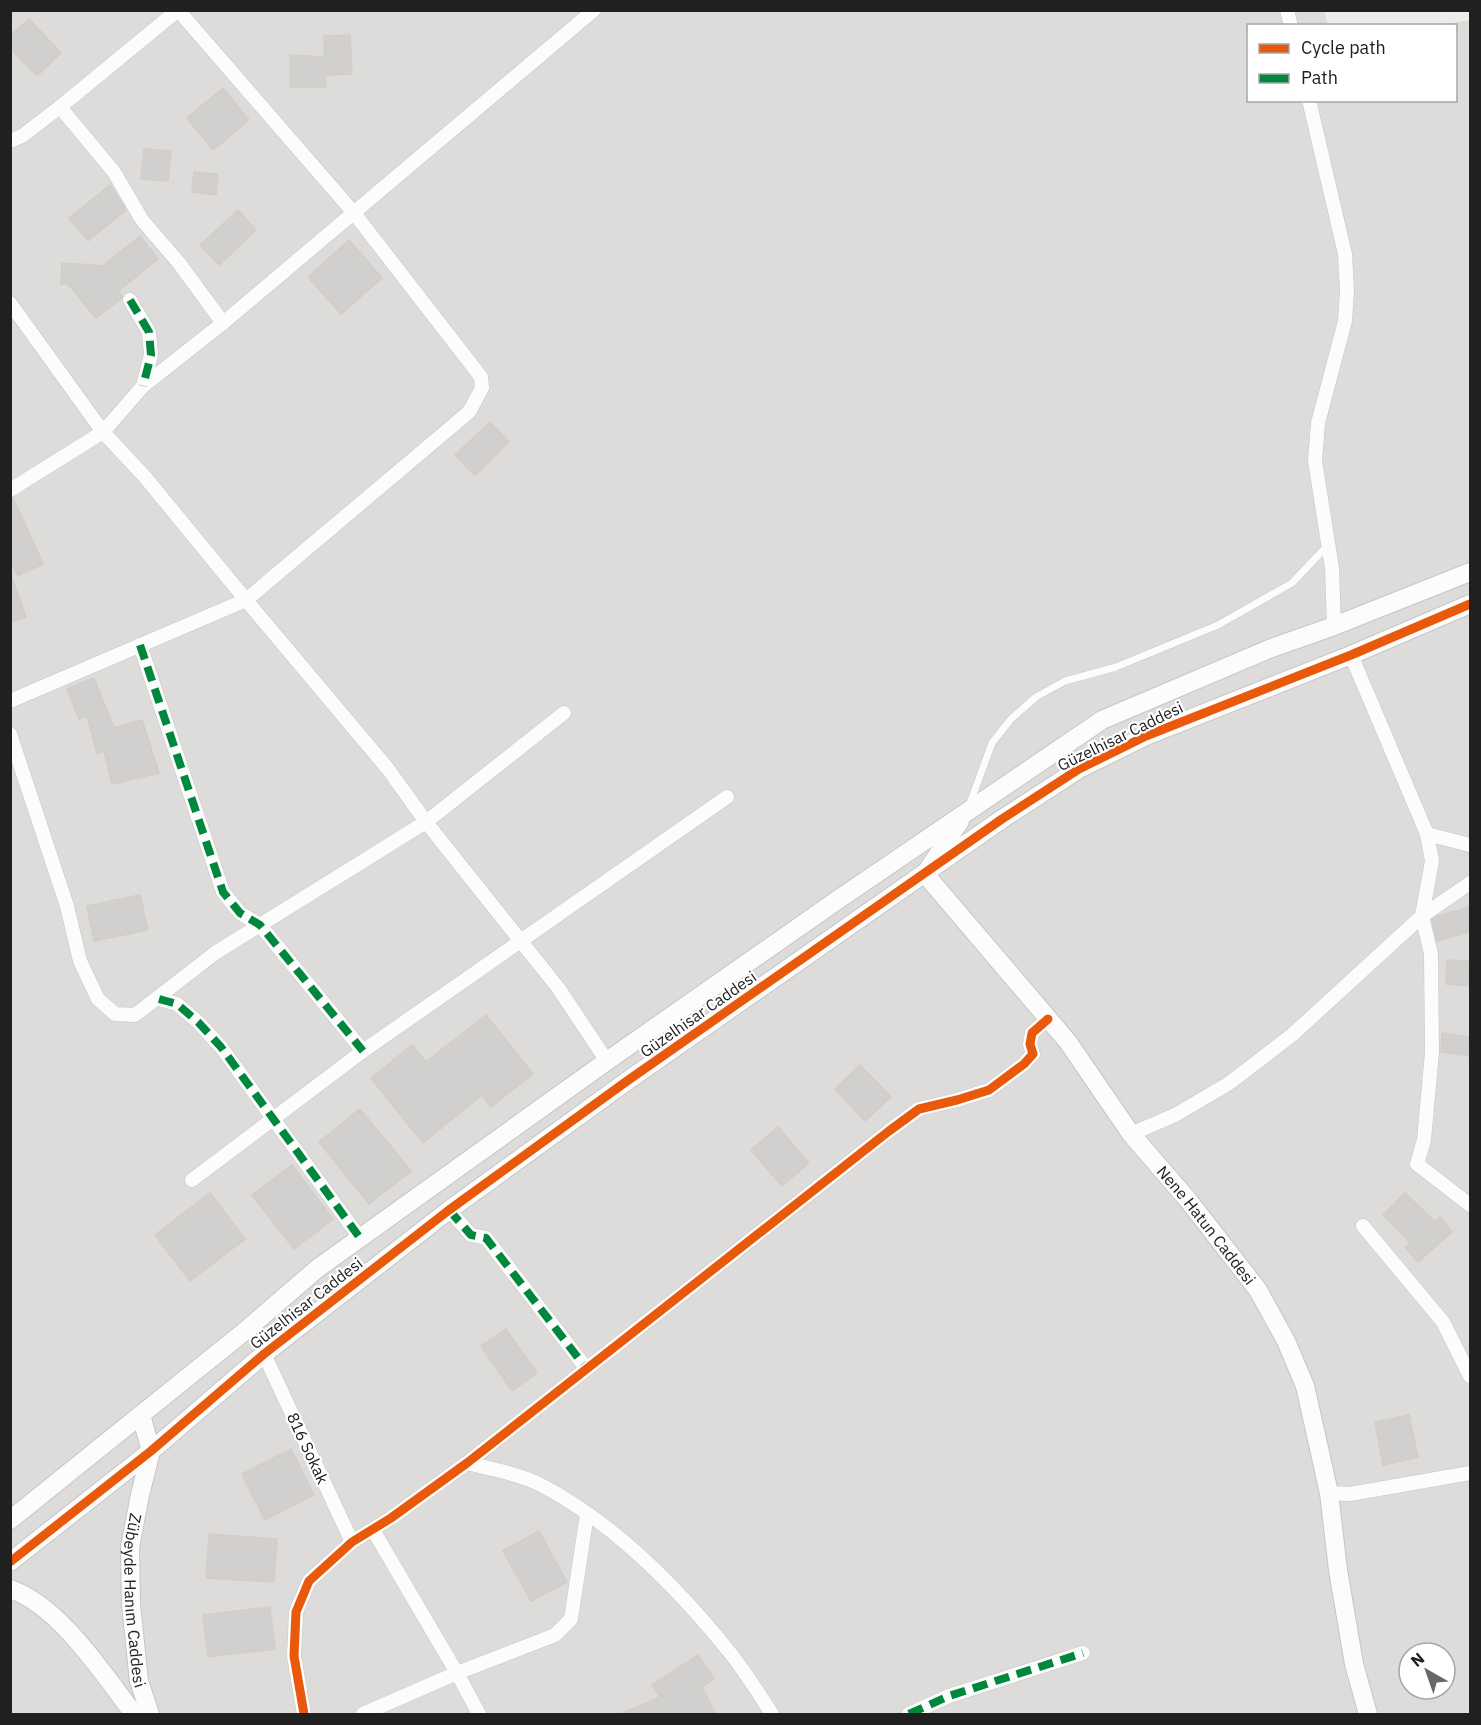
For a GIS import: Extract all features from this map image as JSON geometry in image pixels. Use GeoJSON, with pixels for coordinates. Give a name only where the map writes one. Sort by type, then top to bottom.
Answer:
{"type":"FeatureCollection","features":[{"type":"Feature","properties":{"kind":"street"},"geometry":{"type":"LineString","coordinates":[[10,490],[103,432],[144,386],[223,323],[594,10]]}},
{"type":"Feature","properties":{"kind":"street"},"geometry":{"type":"LineString","coordinates":[[10,141],[22,136],[60,107],[178,11],[354,213],[481,377],[482,388],[469,412],[246,600],[10,700]]}},
{"type":"Feature","properties":{"kind":"street"},"geometry":{"type":"LineString","coordinates":[[1309,102],[1345,254],[1347,291],[1345,321],[1318,423],[1315,461],[1332,568],[1334,626]]}},
{"type":"Feature","properties":{"kind":"street"},"geometry":{"type":"LineString","coordinates":[[60,107],[114,172],[142,220],[179,263],[223,323]]}},
{"type":"Feature","properties":{"kind":"street"},"geometry":{"type":"LineString","coordinates":[[130,300],[149,332],[151,355],[144,386]]}},
{"type":"Feature","properties":{"kind":"street"},"geometry":{"type":"LineString","coordinates":[[10,303],[103,432],[146,477],[388,768],[426,822],[559,989],[606,1061]]}},
{"type":"Feature","properties":{"kind":"street","name":"Güzelhisar Caddesi"},"geometry":{"type":"LineString","coordinates":[[10,1520],[245,1331],[318,1268],[606,1061],[1102,720],[1258,654],[1470,572]]}},
{"type":"Feature","properties":{"kind":"street","name":"Güzelhisar Caddesi"},"geometry":{"type":"LineString","coordinates":[[10,1562],[151,1451],[264,1354],[449,1209],[627,1081],[1002,819],[1079,769],[1146,736],[1351,655],[1470,603]]}},
{"type":"Feature","properties":{"kind":"street"},"geometry":{"type":"LineString","coordinates":[[140,645],[223,892],[240,913],[260,925],[363,1051]]}},
{"type":"Feature","properties":{"kind":"street"},"geometry":{"type":"LineString","coordinates":[[1351,655],[1427,834],[1432,861],[1422,916],[1431,954],[1432,1052],[1424,1140],[1417,1164],[1470,1205]]}},
{"type":"Feature","properties":{"kind":"street"},"geometry":{"type":"LineString","coordinates":[[10,734],[67,906],[80,961],[98,999],[115,1014],[135,1015],[159,999],[215,953],[426,822],[564,713]]}},
{"type":"Feature","properties":{"kind":"street"},"geometry":{"type":"LineString","coordinates":[[192,1180],[363,1051],[727,797]]}},
{"type":"Feature","properties":{"kind":"street"},"geometry":{"type":"LineString","coordinates":[[926,874],[966,812]]}},
{"type":"Feature","properties":{"kind":"street"},"geometry":{"type":"LineString","coordinates":[[1427,834],[1470,845]]}},
{"type":"Feature","properties":{"kind":"street","name":"Nene Hatun Caddesi"},"geometry":{"type":"LineString","coordinates":[[926,874],[1068,1042],[1131,1134],[1188,1200],[1251,1281],[1287,1341],[1305,1386],[1329,1493],[1338,1570],[1354,1664],[1368,1714]]}},
{"type":"Feature","properties":{"kind":"street"},"geometry":{"type":"LineString","coordinates":[[1131,1134],[1175,1115],[1228,1084],[1292,1035],[1422,916],[1470,883]]}},
{"type":"Feature","properties":{"kind":"street"},"geometry":{"type":"LineString","coordinates":[[159,999],[177,1004],[198,1022],[220,1047],[360,1238]]}},
{"type":"Feature","properties":{"kind":"street"},"geometry":{"type":"LineString","coordinates":[[304,1714],[294,1656],[296,1612],[309,1581],[352,1542],[373,1530],[467,1464],[888,1131],[919,1109],[957,1101],[989,1090],[1011,1074],[1033,1054],[1030,1044],[1032,1033],[1048,1019]]}},
{"type":"Feature","properties":{"kind":"street"},"geometry":{"type":"LineString","coordinates":[[449,1209],[471,1235],[486,1238],[586,1368]]}},
{"type":"Feature","properties":{"kind":"street"},"geometry":{"type":"LineString","coordinates":[[1363,1226],[1443,1322],[1470,1376]]}},
{"type":"Feature","properties":{"kind":"street","name":"816 Sokak"},"geometry":{"type":"LineString","coordinates":[[264,1354],[352,1542]]}},
{"type":"Feature","properties":{"kind":"street","name":"Zübeyde Hanım Caddesi"},"geometry":{"type":"LineString","coordinates":[[141,1415],[151,1451],[130,1547],[130,1605],[139,1681],[150,1714]]}},
{"type":"Feature","properties":{"kind":"street"},"geometry":{"type":"LineString","coordinates":[[467,1464],[506,1473],[540,1485],[587,1514],[631,1549],[677,1592],[732,1655],[772,1714]]}},
{"type":"Feature","properties":{"kind":"street"},"geometry":{"type":"LineString","coordinates":[[1329,1493],[1350,1494],[1470,1473]]}},
{"type":"Feature","properties":{"kind":"street"},"geometry":{"type":"LineString","coordinates":[[363,1714],[555,1635],[571,1619],[587,1514]]}},
{"type":"Feature","properties":{"kind":"street"},"geometry":{"type":"LineString","coordinates":[[373,1530],[458,1673],[479,1714]]}},
{"type":"Feature","properties":{"kind":"street","name":"Zübeyde Hanım Caddesi"},"geometry":{"type":"LineString","coordinates":[[10,1589],[19,1592],[50,1614],[90,1656],[134,1714]]}},
{"type":"Feature","properties":{"kind":"street"},"geometry":{"type":"LineString","coordinates":[[909,1714],[949,1696],[1083,1653]]}},
{"type":"Feature","properties":{"kind":"street"},"geometry":{"type":"LineString","coordinates":[[392,1702],[399,1714]]}},
{"type":"Feature","properties":{"kind":"lane"},"geometry":{"type":"LineString","coordinates":[[966,812],[992,743],[1011,718],[1036,697],[1065,681],[1116,667],[1218,626],[1292,583],[1328,545]]}},
{"type":"Feature","properties":{"kind":"shaded area"},"geometry":{"type":"Polygon","coordinates":[[[11,11],[1324,11],[1328,24],[1247,24],[1247,102],[1457,102],[1457,24],[1448,24],[1470,20],[1470,1714],[11,1714],[11,11]]]}},
{"type":"Feature","properties":{"kind":"building"},"geometry":{"type":"Polygon","coordinates":[[[29,19],[61,53],[37,76],[10,48],[10,36],[29,19]]]}},
{"type":"Feature","properties":{"kind":"building"},"geometry":{"type":"Polygon","coordinates":[[[350,35],[352,74],[325,75],[326,87],[290,87],[290,55],[324,57],[324,36],[350,35]]]}},
{"type":"Feature","properties":{"kind":"building"},"geometry":{"type":"Polygon","coordinates":[[[223,88],[249,120],[213,150],[187,118],[223,88]]]}},
{"type":"Feature","properties":{"kind":"building"},"geometry":{"type":"Polygon","coordinates":[[[144,149],[171,151],[168,181],[141,179],[144,149]]]}},
{"type":"Feature","properties":{"kind":"building"},"geometry":{"type":"Polygon","coordinates":[[[194,172],[218,174],[216,195],[192,192],[194,172]]]}},
{"type":"Feature","properties":{"kind":"building"},"geometry":{"type":"Polygon","coordinates":[[[110,185],[126,210],[88,241],[69,218],[110,185]]]}},
{"type":"Feature","properties":{"kind":"building"},"geometry":{"type":"Polygon","coordinates":[[[238,210],[256,230],[219,265],[200,245],[238,210]]]}},
{"type":"Feature","properties":{"kind":"building"},"geometry":{"type":"Polygon","coordinates":[[[140,236],[158,259],[118,291],[122,298],[96,318],[68,284],[61,284],[62,263],[109,266],[106,263],[140,236]]]}},
{"type":"Feature","properties":{"kind":"building"},"geometry":{"type":"Polygon","coordinates":[[[349,240],[382,278],[341,314],[308,277],[349,240]]]}},
{"type":"Feature","properties":{"kind":"building"},"geometry":{"type":"Polygon","coordinates":[[[490,422],[509,442],[475,476],[455,455],[490,422]]]}},
{"type":"Feature","properties":{"kind":"building"},"geometry":{"type":"Polygon","coordinates":[[[13,498],[43,564],[18,576],[10,559],[10,499],[13,498]]]}},
{"type":"Feature","properties":{"kind":"building"},"geometry":{"type":"Polygon","coordinates":[[[10,578],[12,578],[26,617],[10,623],[10,578]]]}},
{"type":"Feature","properties":{"kind":"building"},"geometry":{"type":"Polygon","coordinates":[[[94,678],[114,728],[142,720],[159,773],[112,784],[104,751],[97,753],[87,716],[79,719],[67,689],[94,678]]]}},
{"type":"Feature","properties":{"kind":"building"},"geometry":{"type":"Polygon","coordinates":[[[140,895],[148,930],[94,941],[87,906],[140,895]]]}},
{"type":"Feature","properties":{"kind":"building"},"geometry":{"type":"Polygon","coordinates":[[[1470,907],[1470,932],[1437,941],[1432,920],[1438,916],[1470,907]]]}},
{"type":"Feature","properties":{"kind":"building"},"geometry":{"type":"Polygon","coordinates":[[[1447,960],[1470,961],[1470,986],[1446,984],[1447,960]]]}},
{"type":"Feature","properties":{"kind":"building"},"geometry":{"type":"Polygon","coordinates":[[[486,1015],[533,1074],[491,1107],[482,1095],[423,1143],[371,1078],[412,1045],[426,1062],[486,1015]]]}},
{"type":"Feature","properties":{"kind":"building"},"geometry":{"type":"Polygon","coordinates":[[[1442,1033],[1470,1037],[1470,1056],[1441,1052],[1442,1033]]]}},
{"type":"Feature","properties":{"kind":"building"},"geometry":{"type":"Polygon","coordinates":[[[860,1065],[891,1097],[865,1121],[835,1089],[860,1065]]]}},
{"type":"Feature","properties":{"kind":"building"},"geometry":{"type":"Polygon","coordinates":[[[360,1109],[411,1171],[369,1204],[319,1142],[360,1109]]]}},
{"type":"Feature","properties":{"kind":"building"},"geometry":{"type":"Polygon","coordinates":[[[778,1127],[809,1163],[782,1186],[751,1150],[778,1127]]]}},
{"type":"Feature","properties":{"kind":"building"},"geometry":{"type":"Polygon","coordinates":[[[292,1165],[333,1219],[294,1249],[252,1195],[292,1165]]]}},
{"type":"Feature","properties":{"kind":"building"},"geometry":{"type":"Polygon","coordinates":[[[210,1193],[245,1239],[190,1281],[155,1235],[210,1193]]]}},
{"type":"Feature","properties":{"kind":"building"},"geometry":{"type":"Polygon","coordinates":[[[1405,1193],[1435,1222],[1440,1217],[1452,1232],[1418,1262],[1405,1247],[1411,1243],[1383,1215],[1405,1193]]]}},
{"type":"Feature","properties":{"kind":"building"},"geometry":{"type":"Polygon","coordinates":[[[506,1329],[537,1373],[512,1391],[481,1346],[506,1329]]]}},
{"type":"Feature","properties":{"kind":"building"},"geometry":{"type":"Polygon","coordinates":[[[1409,1415],[1418,1457],[1383,1465],[1375,1422],[1409,1415]]]}},
{"type":"Feature","properties":{"kind":"building"},"geometry":{"type":"Polygon","coordinates":[[[291,1449],[314,1495],[265,1520],[242,1474],[291,1449]]]}},
{"type":"Feature","properties":{"kind":"building"},"geometry":{"type":"Polygon","coordinates":[[[539,1531],[567,1582],[531,1601],[503,1551],[539,1531]]]}},
{"type":"Feature","properties":{"kind":"building"},"geometry":{"type":"Polygon","coordinates":[[[209,1534],[277,1539],[274,1582],[206,1578],[209,1534]]]}},
{"type":"Feature","properties":{"kind":"building"},"geometry":{"type":"Polygon","coordinates":[[[270,1607],[275,1649],[208,1657],[203,1615],[270,1607]]]}},
{"type":"Feature","properties":{"kind":"building"},"geometry":{"type":"Polygon","coordinates":[[[698,1655],[714,1679],[702,1687],[716,1714],[621,1714],[660,1697],[652,1685],[698,1655]]]}},
{"type":"Feature","properties":{"kind":"marked path"},"geometry":{"type":"LineString","coordinates":[[130,300],[149,332],[151,355],[143,386]]}},
{"type":"Feature","properties":{"kind":"marked path"},"geometry":{"type":"LineString","coordinates":[[140,645],[223,892],[240,913],[260,925],[363,1051]]}},
{"type":"Feature","properties":{"kind":"marked path"},"geometry":{"type":"LineString","coordinates":[[159,999],[177,1004],[198,1022],[221,1047],[360,1238]]}},
{"type":"Feature","properties":{"kind":"marked path"},"geometry":{"type":"LineString","coordinates":[[449,1210],[471,1235],[486,1238],[586,1368]]}},
{"type":"Feature","properties":{"kind":"marked path"},"geometry":{"type":"LineString","coordinates":[[909,1714],[949,1696],[1083,1653]]}},
{"type":"Feature","properties":{"kind":"cycle path"},"geometry":{"type":"LineString","coordinates":[[10,1562],[151,1451],[264,1354],[449,1210],[627,1081],[1002,819],[1079,769],[1146,736],[1351,655],[1470,604]]}},
{"type":"Feature","properties":{"kind":"cycle path"},"geometry":{"type":"LineString","coordinates":[[304,1714],[294,1656],[296,1612],[309,1581],[352,1542],[391,1518],[467,1463],[919,1109],[989,1090],[1024,1064],[1033,1054],[1030,1044],[1032,1033],[1048,1019]]}}]}
